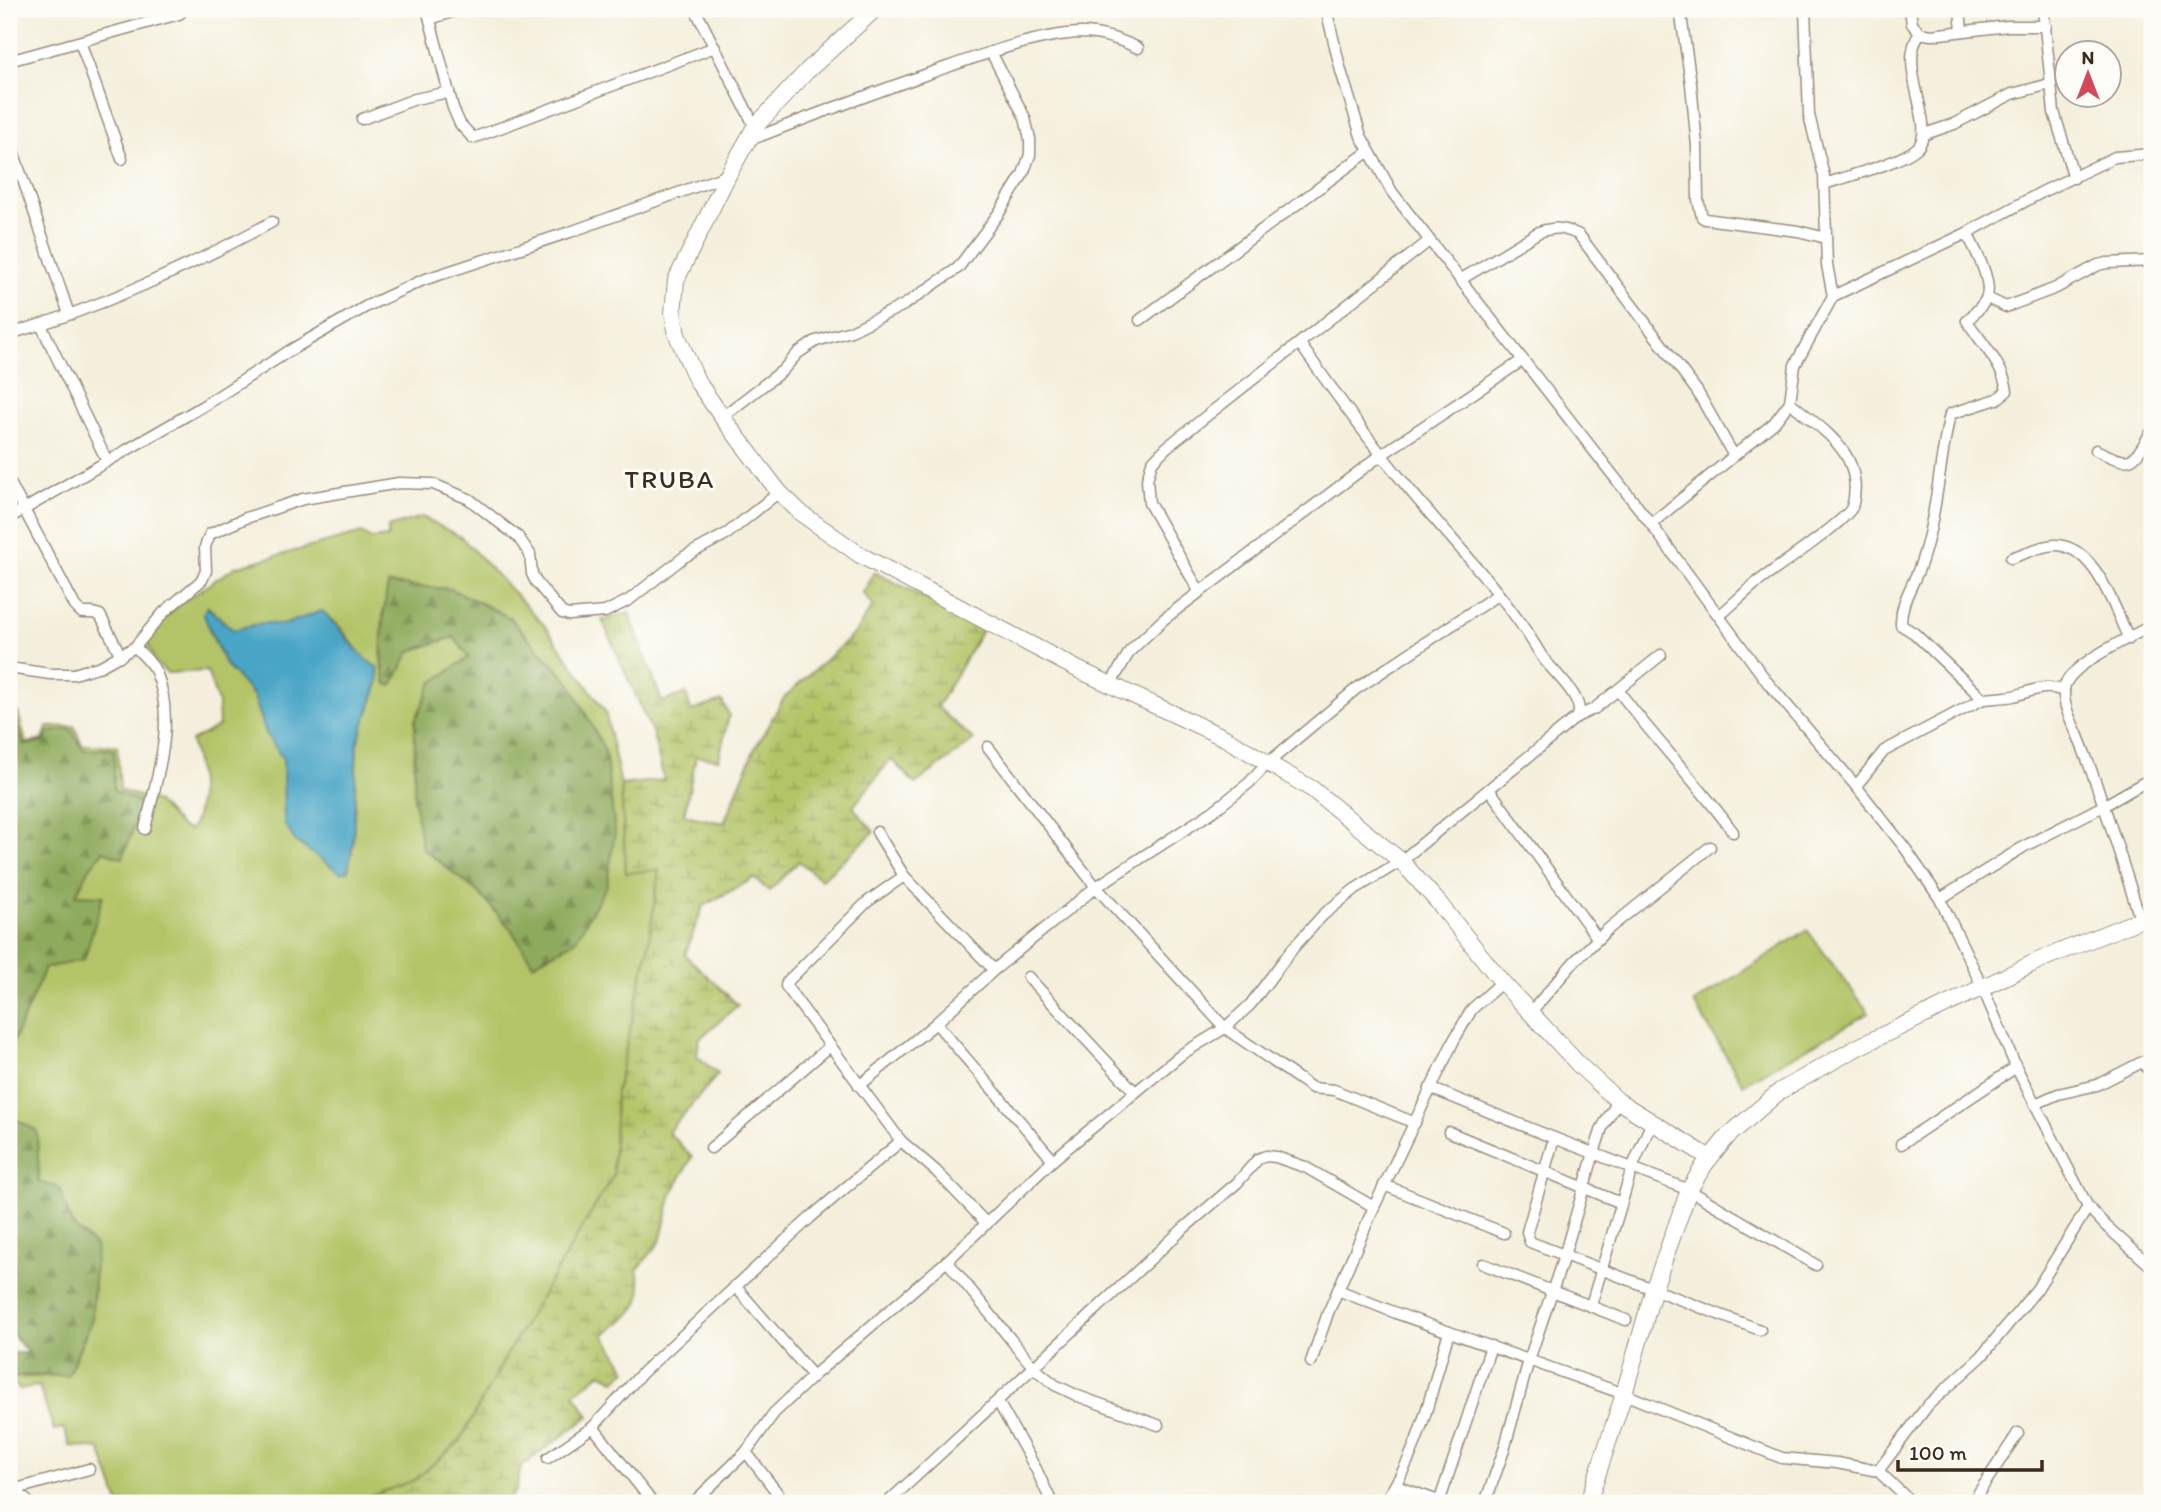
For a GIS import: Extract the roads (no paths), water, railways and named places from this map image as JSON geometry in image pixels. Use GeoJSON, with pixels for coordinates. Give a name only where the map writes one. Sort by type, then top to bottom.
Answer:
{"type":"FeatureCollection","features":[{"type":"Feature","properties":{"kind":"street"},"geometry":{"type":"LineString","coordinates":[[9,61],[179,14],[185,9]]}},
{"type":"Feature","properties":{"kind":"street"},"geometry":{"type":"LineString","coordinates":[[461,9],[429,14],[449,92],[460,124],[470,138],[477,138],[715,47]]}},
{"type":"Feature","properties":{"kind":"street"},"geometry":{"type":"LineString","coordinates":[[695,9],[715,47],[752,134]]}},
{"type":"Feature","properties":{"kind":"street"},"geometry":{"type":"LineString","coordinates":[[875,9],[807,71],[752,134],[728,175],[676,280],[673,297],[677,335],[697,381],[722,417],[779,492],[802,514],[860,555],[1110,685],[1183,717],[1269,762],[1312,789],[1369,832],[1401,861],[1438,902],[1502,982],[1580,1066],[1618,1101],[1651,1124],[1710,1158]]}},
{"type":"Feature","properties":{"kind":"street"},"geometry":{"type":"LineString","coordinates":[[1326,9],[1341,71],[1362,136],[1391,192],[1651,524],[1768,683],[1905,848],[1940,899],[1982,986],[2016,1067],[2088,1207],[2152,1266]]}},
{"type":"Feature","properties":{"kind":"street"},"geometry":{"type":"LineString","coordinates":[[1680,9],[1697,146],[1698,200],[1702,217],[1826,238]]}},
{"type":"Feature","properties":{"kind":"street"},"geometry":{"type":"LineString","coordinates":[[1805,9],[1809,116],[1825,184],[1827,265],[1833,296]]}},
{"type":"Feature","properties":{"kind":"street"},"geometry":{"type":"LineString","coordinates":[[1910,9],[1912,24],[1920,33],[1931,35],[2008,26],[2046,26]]}},
{"type":"Feature","properties":{"kind":"street"},"geometry":{"type":"LineString","coordinates":[[1960,9],[1962,31]]}},
{"type":"Feature","properties":{"kind":"street"},"geometry":{"type":"LineString","coordinates":[[2043,9],[2050,85],[2058,130],[2074,178]]}},
{"type":"Feature","properties":{"kind":"street"},"geometry":{"type":"LineString","coordinates":[[752,134],[991,52],[1064,35],[1084,33],[1118,38],[1138,48]]}},
{"type":"Feature","properties":{"kind":"street"},"geometry":{"type":"LineString","coordinates":[[1825,184],[1902,158],[1918,147],[1925,134],[1913,76],[1911,51],[1920,33]]}},
{"type":"Feature","properties":{"kind":"street"},"geometry":{"type":"LineString","coordinates":[[80,41],[122,159]]}},
{"type":"Feature","properties":{"kind":"street"},"geometry":{"type":"LineString","coordinates":[[722,417],[816,341],[851,331],[904,305],[958,268],[999,213],[1023,174],[1030,155],[1030,139],[1025,118],[991,52]]}},
{"type":"Feature","properties":{"kind":"street"},"geometry":{"type":"LineString","coordinates":[[1925,134],[1954,124],[2012,93],[2050,85]]}},
{"type":"Feature","properties":{"kind":"street"},"geometry":{"type":"LineString","coordinates":[[362,119],[415,99],[449,92]]}},
{"type":"Feature","properties":{"kind":"street"},"geometry":{"type":"LineString","coordinates":[[9,139],[69,314]]}},
{"type":"Feature","properties":{"kind":"street"},"geometry":{"type":"LineString","coordinates":[[1140,320],[1369,150]]}},
{"type":"Feature","properties":{"kind":"street"},"geometry":{"type":"LineString","coordinates":[[1651,524],[1773,423],[1790,402],[1795,365],[1833,296],[1967,233],[2044,191],[2115,157],[2152,154]]}},
{"type":"Feature","properties":{"kind":"street"},"geometry":{"type":"LineString","coordinates":[[9,517],[203,406],[289,351],[367,306],[423,280],[570,232],[728,175]]}},
{"type":"Feature","properties":{"kind":"street"},"geometry":{"type":"LineString","coordinates":[[9,334],[41,325],[143,286],[272,222]]}},
{"type":"Feature","properties":{"kind":"street"},"geometry":{"type":"LineString","coordinates":[[1460,280],[1539,232],[1564,228],[1578,235],[1697,391],[1734,456]]}},
{"type":"Feature","properties":{"kind":"street"},"geometry":{"type":"LineString","coordinates":[[1967,233],[1988,286],[1987,298],[1967,321],[1996,364],[2007,391],[1997,399],[1950,414],[1921,563],[1908,590],[1901,615],[1902,625],[1914,633],[1983,699]]}},
{"type":"Feature","properties":{"kind":"street"},"geometry":{"type":"LineString","coordinates":[[1199,592],[1149,503],[1147,480],[1153,462],[1167,447],[1429,241]]}},
{"type":"Feature","properties":{"kind":"street"},"geometry":{"type":"LineString","coordinates":[[1987,298],[2006,307],[2056,288],[2098,265],[2152,261]]}},
{"type":"Feature","properties":{"kind":"street"},"geometry":{"type":"LineString","coordinates":[[41,325],[107,461]]}},
{"type":"Feature","properties":{"kind":"street"},"geometry":{"type":"LineString","coordinates":[[1300,344],[1381,455],[1497,595],[1546,664],[1576,700],[1580,708],[1578,716]]}},
{"type":"Feature","properties":{"kind":"street"},"geometry":{"type":"LineString","coordinates":[[1110,685],[1130,651],[1164,618],[1381,455],[1523,360]]}},
{"type":"Feature","properties":{"kind":"street"},"geometry":{"type":"LineString","coordinates":[[1719,617],[1752,586],[1802,551],[1845,516],[1852,506],[1855,486],[1848,460],[1828,436],[1790,402]]}},
{"type":"Feature","properties":{"kind":"street"},"geometry":{"type":"LineString","coordinates":[[2096,450],[2114,459],[2128,461],[2135,458],[2152,431]]}},
{"type":"Feature","properties":{"kind":"street"},"geometry":{"type":"LineString","coordinates":[[9,481],[75,606],[82,613],[100,615],[121,656]]}},
{"type":"Feature","properties":{"kind":"street"},"geometry":{"type":"LineString","coordinates":[[9,668],[50,674],[74,674],[101,666],[121,656],[135,647],[142,635],[164,612],[202,580],[206,571],[205,547],[210,534],[246,517],[303,499],[399,483],[433,484],[450,490],[490,514],[518,537],[530,554],[532,574],[536,582],[562,613],[569,615],[605,612],[629,600],[684,558],[728,533],[779,492]]}},
{"type":"Feature","properties":{"kind":"street"},"geometry":{"type":"LineString","coordinates":[[2011,558],[2051,545],[2066,546],[2080,553],[2093,566],[2129,639]]}},
{"type":"Feature","properties":{"kind":"street"},"geometry":{"type":"LineString","coordinates":[[859,1086],[1096,887],[1212,812],[1356,689],[1497,595]]}},
{"type":"Feature","properties":{"kind":"street"},"geometry":{"type":"LineString","coordinates":[[1588,1503],[1624,1394],[1654,1288],[1689,1190],[1728,1136],[1780,1091],[1858,1047],[1982,986],[2146,917],[2071,718],[2064,691],[2066,683],[2075,671],[2152,625]]}},
{"type":"Feature","properties":{"kind":"street"},"geometry":{"type":"LineString","coordinates":[[135,647],[155,670],[165,704],[163,745],[145,829]]}},
{"type":"Feature","properties":{"kind":"street"},"geometry":{"type":"LineString","coordinates":[[693,1503],[746,1452],[774,1413],[947,1261],[1053,1160],[1182,1054],[1224,1028],[1250,1005],[1293,948],[1323,915],[1354,889],[1401,861],[1578,716],[1594,709],[1661,655]]}},
{"type":"Feature","properties":{"kind":"street"},"geometry":{"type":"LineString","coordinates":[[1856,786],[1884,751],[1983,699],[2012,696],[2034,688],[2054,687],[2064,691]]}},
{"type":"Feature","properties":{"kind":"street"},"geometry":{"type":"LineString","coordinates":[[1618,690],[1646,728],[1708,798],[1733,832]]}},
{"type":"Feature","properties":{"kind":"street"},"geometry":{"type":"LineString","coordinates":[[988,747],[1096,887],[1224,1028],[1312,1088],[1334,1090],[1415,1123]]}},
{"type":"Feature","properties":{"kind":"street"},"geometry":{"type":"LineString","coordinates":[[1940,899],[2025,846],[2152,778]]}},
{"type":"Feature","properties":{"kind":"street"},"geometry":{"type":"LineString","coordinates":[[1489,789],[1598,939]]}},
{"type":"Feature","properties":{"kind":"street"},"geometry":{"type":"LineString","coordinates":[[877,832],[904,876],[994,970]]}},
{"type":"Feature","properties":{"kind":"street"},"geometry":{"type":"LineString","coordinates":[[1530,1013],[1598,939],[1710,847]]}},
{"type":"Feature","properties":{"kind":"street"},"geometry":{"type":"LineString","coordinates":[[904,876],[867,902],[786,986],[901,1141],[936,1171],[987,1224]]}},
{"type":"Feature","properties":{"kind":"street"},"geometry":{"type":"LineString","coordinates":[[1028,977],[1135,1092]]}},
{"type":"Feature","properties":{"kind":"street"},"geometry":{"type":"LineString","coordinates":[[1311,1362],[1374,1207],[1430,1088],[1472,1009],[1502,982]]}},
{"type":"Feature","properties":{"kind":"street"},"geometry":{"type":"LineString","coordinates":[[936,1023],[1053,1160]]}},
{"type":"Feature","properties":{"kind":"street"},"geometry":{"type":"LineString","coordinates":[[711,1148],[829,1047]]}},
{"type":"Feature","properties":{"kind":"street"},"geometry":{"type":"LineString","coordinates":[[2035,1104],[2058,1094],[2097,1086],[2148,1060],[2152,1077]]}},
{"type":"Feature","properties":{"kind":"street"},"geometry":{"type":"LineString","coordinates":[[1902,1144],[2016,1067]]}},
{"type":"Feature","properties":{"kind":"street"},"geometry":{"type":"LineString","coordinates":[[1430,1088],[1689,1190],[1816,1265]]}},
{"type":"Feature","properties":{"kind":"street"},"geometry":{"type":"LineString","coordinates":[[1485,1503],[1504,1450],[1529,1360],[1564,1256],[1602,1128],[1618,1101]]}},
{"type":"Feature","properties":{"kind":"street"},"geometry":{"type":"LineString","coordinates":[[1591,1306],[1632,1168],[1651,1124]]}},
{"type":"Feature","properties":{"kind":"street"},"geometry":{"type":"LineString","coordinates":[[1449,1132],[1621,1203]]}},
{"type":"Feature","properties":{"kind":"street"},"geometry":{"type":"LineString","coordinates":[[1554,1138],[1527,1237],[1530,1242],[1760,1330]]}},
{"type":"Feature","properties":{"kind":"street"},"geometry":{"type":"LineString","coordinates":[[548,1458],[593,1427],[642,1371],[811,1217],[901,1141]]}},
{"type":"Feature","properties":{"kind":"street"},"geometry":{"type":"LineString","coordinates":[[887,1503],[1184,1228],[1237,1183],[1258,1159],[1276,1157],[1305,1167],[1374,1207]]}},
{"type":"Feature","properties":{"kind":"street"},"geometry":{"type":"LineString","coordinates":[[1384,1185],[1504,1233]]}},
{"type":"Feature","properties":{"kind":"street"},"geometry":{"type":"LineString","coordinates":[[1878,1471],[1928,1405],[1981,1357],[2037,1289],[2088,1207]]}},
{"type":"Feature","properties":{"kind":"street"},"geometry":{"type":"LineString","coordinates":[[947,1261],[1034,1368],[1055,1385],[1157,1425]]}},
{"type":"Feature","properties":{"kind":"street"},"geometry":{"type":"LineString","coordinates":[[1483,1264],[1626,1321]]}},
{"type":"Feature","properties":{"kind":"street"},"geometry":{"type":"LineString","coordinates":[[735,1286],[813,1376]]}},
{"type":"Feature","properties":{"kind":"street"},"geometry":{"type":"LineString","coordinates":[[1338,1290],[1624,1394],[1782,1458],[1837,1463],[1878,1471],[1912,1503]]}},
{"type":"Feature","properties":{"kind":"street"},"geometry":{"type":"LineString","coordinates":[[1382,1503],[1396,1486],[1409,1462],[1449,1332]]}},
{"type":"Feature","properties":{"kind":"street"},"geometry":{"type":"LineString","coordinates":[[1396,1486],[1441,1503],[1491,1346]]}},
{"type":"Feature","properties":{"kind":"street"},"geometry":{"type":"LineString","coordinates":[[998,1402],[1052,1503]]}},
{"type":"Feature","properties":{"kind":"street"},"geometry":{"type":"LineString","coordinates":[[593,1427],[653,1503]]}},
{"type":"Feature","properties":{"kind":"street"},"geometry":{"type":"LineString","coordinates":[[1972,1503],[2018,1433]]}},
{"type":"Feature","properties":{"kind":"street"},"geometry":{"type":"LineString","coordinates":[[746,1452],[785,1503]]}},
{"type":"Feature","properties":{"kind":"street"},"geometry":{"type":"LineString","coordinates":[[12,1490],[89,1469]]}},
{"type":"Feature","properties":{"kind":"street"},"geometry":{"type":"LineString","coordinates":[[12,1490],[29,1503]]}},
{"type":"Feature","properties":{"kind":"water"},"geometry":{"type":"Polygon","coordinates":[[[207,607],[233,630],[263,623],[283,625],[322,611],[363,656],[378,668],[379,680],[357,744],[353,843],[348,871],[341,873],[296,842],[284,823],[283,759],[266,733],[254,696],[225,664],[203,613],[207,607]]]}},
{"type":"Feature","properties":{"kind":"district","name":"TRUBA"},"geometry":{"type":"Point","coordinates":[670,479]}}]}
